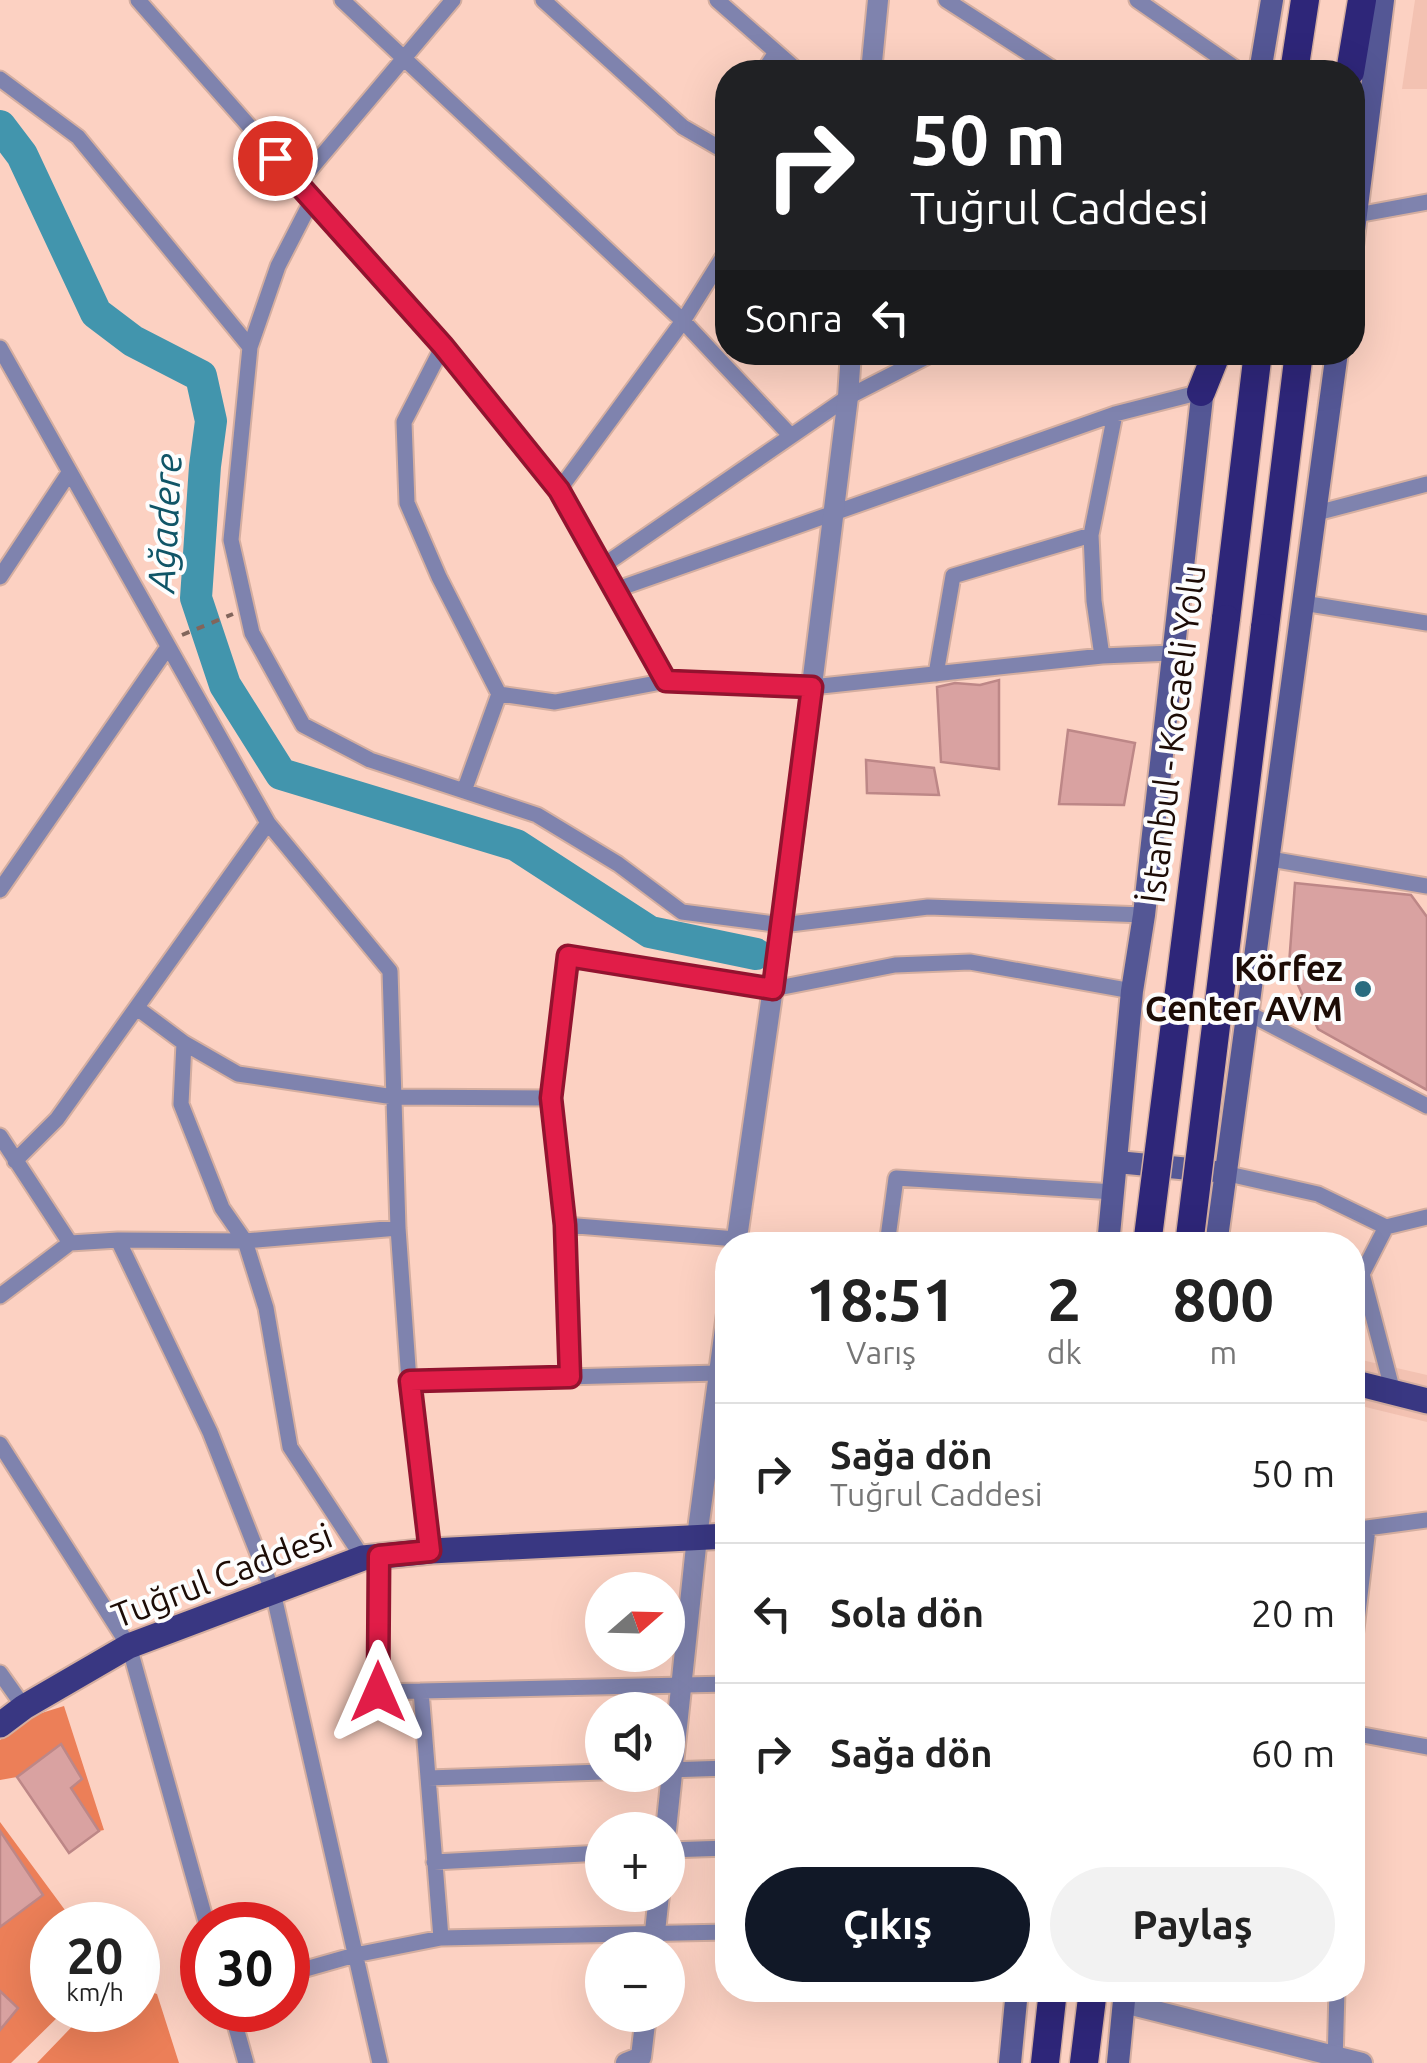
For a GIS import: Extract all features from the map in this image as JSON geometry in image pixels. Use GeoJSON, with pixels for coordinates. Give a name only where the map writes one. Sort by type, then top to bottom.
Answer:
{"type":"FeatureCollection","features":[{"type":"Feature","properties":{"kind":"highway"},"geometry":{"type":"LineString","coordinates":[[1296,60],[1303,0]]}},
{"type":"Feature","properties":{"kind":"highway"},"geometry":{"type":"LineString","coordinates":[[1336,60],[1345,0]]}},
{"type":"Feature","properties":{"kind":"highway"},"geometry":{"type":"LineString","coordinates":[[1352,60],[1362,0]]}},
{"type":"Feature","properties":{"kind":"highway"},"geometry":{"type":"LineString","coordinates":[[1201,392],[1212,365]]}},
{"type":"Feature","properties":{"kind":"highway","name":"İstanbul - Kocaeli Yolu"},"geometry":{"type":"LineString","coordinates":[[1149,1232],[1256,365]]}},
{"type":"Feature","properties":{"kind":"highway"},"geometry":{"type":"LineString","coordinates":[[1191,1232],[1297,365]]}},
{"type":"Feature","properties":{"kind":"highway"},"geometry":{"type":"LineString","coordinates":[[1045,2063],[1052,2002]]}},
{"type":"Feature","properties":{"kind":"highway"},"geometry":{"type":"LineString","coordinates":[[1084,2063],[1091,2002]]}},
{"type":"Feature","properties":{"kind":"main road"},"geometry":{"type":"LineString","coordinates":[[1262,60],[1272,0]]}},
{"type":"Feature","properties":{"kind":"main road"},"geometry":{"type":"LineString","coordinates":[[1365,151],[1384,0]]}},
{"type":"Feature","properties":{"kind":"main road"},"geometry":{"type":"LineString","coordinates":[[1109,1232],[1132,990],[1144,915],[1206,365]]}},
{"type":"Feature","properties":{"kind":"main road"},"geometry":{"type":"LineString","coordinates":[[1217,1232],[1335,365]]}},
{"type":"Feature","properties":{"kind":"main road"},"geometry":{"type":"LineString","coordinates":[[1117,1162],[1224,1173]]}},
{"type":"Feature","properties":{"kind":"main road"},"geometry":{"type":"LineString","coordinates":[[1365,1385],[1427,1401]]}},
{"type":"Feature","properties":{"kind":"main road","name":"Tuğrul Caddesi"},"geometry":{"type":"LineString","coordinates":[[0,1724],[129,1646],[371,1557],[715,1536]]}},
{"type":"Feature","properties":{"kind":"main road"},"geometry":{"type":"LineString","coordinates":[[1010,2063],[1016,2002]]}},
{"type":"Feature","properties":{"kind":"main road"},"geometry":{"type":"LineString","coordinates":[[1118,2063],[1123,2002]]}},
{"type":"Feature","properties":{"kind":"street"},"geometry":{"type":"LineString","coordinates":[[138,0],[443,346],[559,490],[666,681]]}},
{"type":"Feature","properties":{"kind":"street"},"geometry":{"type":"LineString","coordinates":[[342,0],[715,354]]}},
{"type":"Feature","properties":{"kind":"street"},"geometry":{"type":"LineString","coordinates":[[298,184],[452,0]]}},
{"type":"Feature","properties":{"kind":"street"},"geometry":{"type":"LineString","coordinates":[[543,0],[683,127],[715,145]]}},
{"type":"Feature","properties":{"kind":"street"},"geometry":{"type":"LineString","coordinates":[[716,0],[783,60]]}},
{"type":"Feature","properties":{"kind":"street"},"geometry":{"type":"LineString","coordinates":[[872,60],[878,0]]}},
{"type":"Feature","properties":{"kind":"street"},"geometry":{"type":"LineString","coordinates":[[946,0],[1039,60]]}},
{"type":"Feature","properties":{"kind":"street"},"geometry":{"type":"LineString","coordinates":[[1139,1],[1224,60]]}},
{"type":"Feature","properties":{"kind":"street"},"geometry":{"type":"LineString","coordinates":[[771,60],[775,54]]}},
{"type":"Feature","properties":{"kind":"street"},"geometry":{"type":"LineString","coordinates":[[0,80],[78,138],[250,346]]}},
{"type":"Feature","properties":{"kind":"street"},"geometry":{"type":"LineString","coordinates":[[312,200],[278,266],[250,346],[231,540],[252,633],[303,725],[370,760],[537,815],[618,864],[682,912],[782,925],[928,907],[1144,915]]}},
{"type":"Feature","properties":{"kind":"street"},"geometry":{"type":"LineString","coordinates":[[1365,214],[1427,202]]}},
{"type":"Feature","properties":{"kind":"street"},"geometry":{"type":"LineString","coordinates":[[559,490],[683,320],[715,270]]}},
{"type":"Feature","properties":{"kind":"street"},"geometry":{"type":"LineString","coordinates":[[443,346],[404,422],[407,503],[438,577],[500,694],[464,791]]}},
{"type":"Feature","properties":{"kind":"street"},"geometry":{"type":"LineString","coordinates":[[0,348],[268,824],[390,971],[398,1228],[410,1381],[430,1551]]}},
{"type":"Feature","properties":{"kind":"street"},"geometry":{"type":"LineString","coordinates":[[725,365],[790,435]]}},
{"type":"Feature","properties":{"kind":"street"},"geometry":{"type":"LineString","coordinates":[[737,1232],[782,925],[850,365]]}},
{"type":"Feature","properties":{"kind":"street"},"geometry":{"type":"LineString","coordinates":[[604,565],[790,435],[848,398],[911,365]]}},
{"type":"Feature","properties":{"kind":"street"},"geometry":{"type":"LineString","coordinates":[[615,590],[1115,414],[1201,392]]}},
{"type":"Feature","properties":{"kind":"street"},"geometry":{"type":"LineString","coordinates":[[1102,656],[1091,535],[1115,414]]}},
{"type":"Feature","properties":{"kind":"street"},"geometry":{"type":"LineString","coordinates":[[0,577],[70,473]]}},
{"type":"Feature","properties":{"kind":"street"},"geometry":{"type":"LineString","coordinates":[[1314,514],[1427,484]]}},
{"type":"Feature","properties":{"kind":"street"},"geometry":{"type":"LineString","coordinates":[[936,674],[953,576],[1091,535]]}},
{"type":"Feature","properties":{"kind":"street"},"geometry":{"type":"LineString","coordinates":[[1303,603],[1427,623]]}},
{"type":"Feature","properties":{"kind":"street"},"geometry":{"type":"LineString","coordinates":[[0,890],[168,648]]}},
{"type":"Feature","properties":{"kind":"street"},"geometry":{"type":"LineString","coordinates":[[500,694],[555,702],[666,681],[812,687],[1102,656],[1172,653]]}},
{"type":"Feature","properties":{"kind":"street"},"geometry":{"type":"LineString","coordinates":[[15,1161],[58,1118],[268,824]]}},
{"type":"Feature","properties":{"kind":"street"},"geometry":{"type":"LineString","coordinates":[[1270,859],[1427,886]]}},
{"type":"Feature","properties":{"kind":"street"},"geometry":{"type":"LineString","coordinates":[[570,1377],[565,1225],[551,1098],[568,956],[773,989],[895,965],[970,962],[1132,990]]}},
{"type":"Feature","properties":{"kind":"street"},"geometry":{"type":"LineString","coordinates":[[136,1008],[184,1043],[238,1074],[394,1097],[551,1098]]}},
{"type":"Feature","properties":{"kind":"street"},"geometry":{"type":"LineString","coordinates":[[1246,1012],[1427,1106]]}},
{"type":"Feature","properties":{"kind":"street"},"geometry":{"type":"LineString","coordinates":[[184,1043],[180,1104],[222,1208],[245,1241],[266,1308],[290,1446],[371,1557],[378,1692],[715,1685]]}},
{"type":"Feature","properties":{"kind":"street"},"geometry":{"type":"LineString","coordinates":[[0,1136],[70,1243]]}},
{"type":"Feature","properties":{"kind":"street"},"geometry":{"type":"LineString","coordinates":[[1224,1173],[1318,1194],[1386,1227],[1427,1217]]}},
{"type":"Feature","properties":{"kind":"street"},"geometry":{"type":"LineString","coordinates":[[889,1232],[896,1178],[1114,1192]]}},
{"type":"Feature","properties":{"kind":"street"},"geometry":{"type":"LineString","coordinates":[[565,1225],[715,1240]]}},
{"type":"Feature","properties":{"kind":"street"},"geometry":{"type":"LineString","coordinates":[[1365,1268],[1386,1227]]}},
{"type":"Feature","properties":{"kind":"street"},"geometry":{"type":"LineString","coordinates":[[0,1296],[70,1243],[245,1241],[398,1228]]}},
{"type":"Feature","properties":{"kind":"street"},"geometry":{"type":"LineString","coordinates":[[118,1240],[210,1432],[273,1592],[380,2063]]}},
{"type":"Feature","properties":{"kind":"street"},"geometry":{"type":"LineString","coordinates":[[1365,1285],[1393,1392]]}},
{"type":"Feature","properties":{"kind":"street"},"geometry":{"type":"LineString","coordinates":[[410,1381],[715,1372]]}},
{"type":"Feature","properties":{"kind":"street"},"geometry":{"type":"LineString","coordinates":[[681,1692],[715,1396]]}},
{"type":"Feature","properties":{"kind":"street"},"geometry":{"type":"LineString","coordinates":[[0,1444],[129,1646],[201,1902]]}},
{"type":"Feature","properties":{"kind":"street"},"geometry":{"type":"LineString","coordinates":[[1365,1528],[1427,1520]]}},
{"type":"Feature","properties":{"kind":"street"},"geometry":{"type":"LineString","coordinates":[[0,1673],[24,1707]]}},
{"type":"Feature","properties":{"kind":"street"},"geometry":{"type":"LineString","coordinates":[[421,1691],[441,1938]]}},
{"type":"Feature","properties":{"kind":"street"},"geometry":{"type":"LineString","coordinates":[[1365,1736],[1427,1746]]}},
{"type":"Feature","properties":{"kind":"street"},"geometry":{"type":"LineString","coordinates":[[685,1769],[715,1768]]}},
{"type":"Feature","properties":{"kind":"street"},"geometry":{"type":"LineString","coordinates":[[428,1778],[585,1773]]}},
{"type":"Feature","properties":{"kind":"street"},"geometry":{"type":"LineString","coordinates":[[685,1849],[715,1848]]}},
{"type":"Feature","properties":{"kind":"street"},"geometry":{"type":"LineString","coordinates":[[434,1862],[585,1855]]}},
{"type":"Feature","properties":{"kind":"street"},"geometry":{"type":"LineString","coordinates":[[685,1938],[715,1934]]}},
{"type":"Feature","properties":{"kind":"street"},"geometry":{"type":"LineString","coordinates":[[310,1968],[441,1938],[585,1941]]}},
{"type":"Feature","properties":{"kind":"street"},"geometry":{"type":"LineString","coordinates":[[1144,2002],[1362,2063]]}},
{"type":"Feature","properties":{"kind":"street"},"geometry":{"type":"LineString","coordinates":[[1335,2058],[1337,2002]]}},
{"type":"Feature","properties":{"kind":"street"},"geometry":{"type":"LineString","coordinates":[[237,2032],[246,2063]]}},
{"type":"Feature","properties":{"kind":"street"},"geometry":{"type":"LineString","coordinates":[[636,2061],[642,2032]]}},
{"type":"Feature","properties":{"kind":"path"},"geometry":{"type":"LineString","coordinates":[[168,648],[187,631],[247,610]]}},
{"type":"Feature","properties":{"kind":"path"},"geometry":{"type":"LineString","coordinates":[[1246,1012],[1304,998]]}},
{"type":"Feature","properties":{"kind":"shaded area"},"geometry":{"type":"Polygon","coordinates":[[[1415,0],[1427,0],[1427,89],[1402,89],[1415,0]]]}},
{"type":"Feature","properties":{"kind":"shaded area"},"geometry":{"type":"Polygon","coordinates":[[[1365,1361],[1427,1375],[1427,1422],[1365,1407],[1365,1361]]]}},
{"type":"Feature","properties":{"kind":"shaded area"},"geometry":{"type":"Polygon","coordinates":[[[64,1706],[104,1830],[99,1831],[75,1795],[64,1794],[80,1779],[0,1780],[0,1740],[32,1716],[64,1706]]]}},
{"type":"Feature","properties":{"kind":"shaded area"},"geometry":{"type":"Polygon","coordinates":[[[0,1822],[59,1902],[30,1902],[30,2032],[43,2032],[11,2063],[0,2063],[0,1822]]]}},
{"type":"Feature","properties":{"kind":"shaded area"},"geometry":{"type":"Polygon","coordinates":[[[160,2003],[179,2063],[37,2063],[67,2032],[160,2032],[160,2003]]]}},
{"type":"Feature","properties":{"kind":"building"},"geometry":{"type":"Polygon","coordinates":[[[999,680],[999,769],[941,762],[937,687],[999,680]]]}},
{"type":"Feature","properties":{"kind":"building"},"geometry":{"type":"Polygon","coordinates":[[[1068,730],[1135,743],[1124,805],[1059,804],[1068,730]]]}},
{"type":"Feature","properties":{"kind":"building"},"geometry":{"type":"Polygon","coordinates":[[[866,760],[934,768],[939,795],[867,793],[866,760]]]}},
{"type":"Feature","properties":{"kind":"building","name":"Körfez Center AVM"},"geometry":{"type":"Polygon","coordinates":[[[1295,883],[1411,895],[1427,917],[1427,1090],[1318,1029],[1289,965],[1295,883]]]}},
{"type":"Feature","properties":{"kind":"building"},"geometry":{"type":"Polygon","coordinates":[[[61,1744],[82,1779],[71,1788],[99,1831],[69,1853],[17,1777],[61,1744]]]}},
{"type":"Feature","properties":{"kind":"building"},"geometry":{"type":"Polygon","coordinates":[[[0,1831],[43,1895],[0,1927],[0,1831]]]}},
{"type":"Feature","properties":{"kind":"building"},"geometry":{"type":"Polygon","coordinates":[[[0,1991],[18,2008],[0,2030],[0,1991]]]}},
{"type":"Feature","properties":{"kind":"waterway","name":"Ağadere"},"geometry":{"type":"LineString","coordinates":[[0,126],[22,155],[96,313],[133,341],[201,376],[211,421],[196,598],[225,685],[281,774],[516,845],[650,932],[756,954]]}},
{"type":"Feature","properties":{"kind":"place","name":"Körfez Center AVM"},"geometry":{"type":"Point","coordinates":[1363,989]}},
{"type":"Feature","properties":{"kind":"route"},"geometry":{"type":"LineString","coordinates":[[275,158],[443,346],[559,490],[666,681],[812,687],[773,989],[568,956],[551,1098],[565,1225],[570,1377],[410,1381],[430,1551],[379,1556],[378,1692]]}}]}
